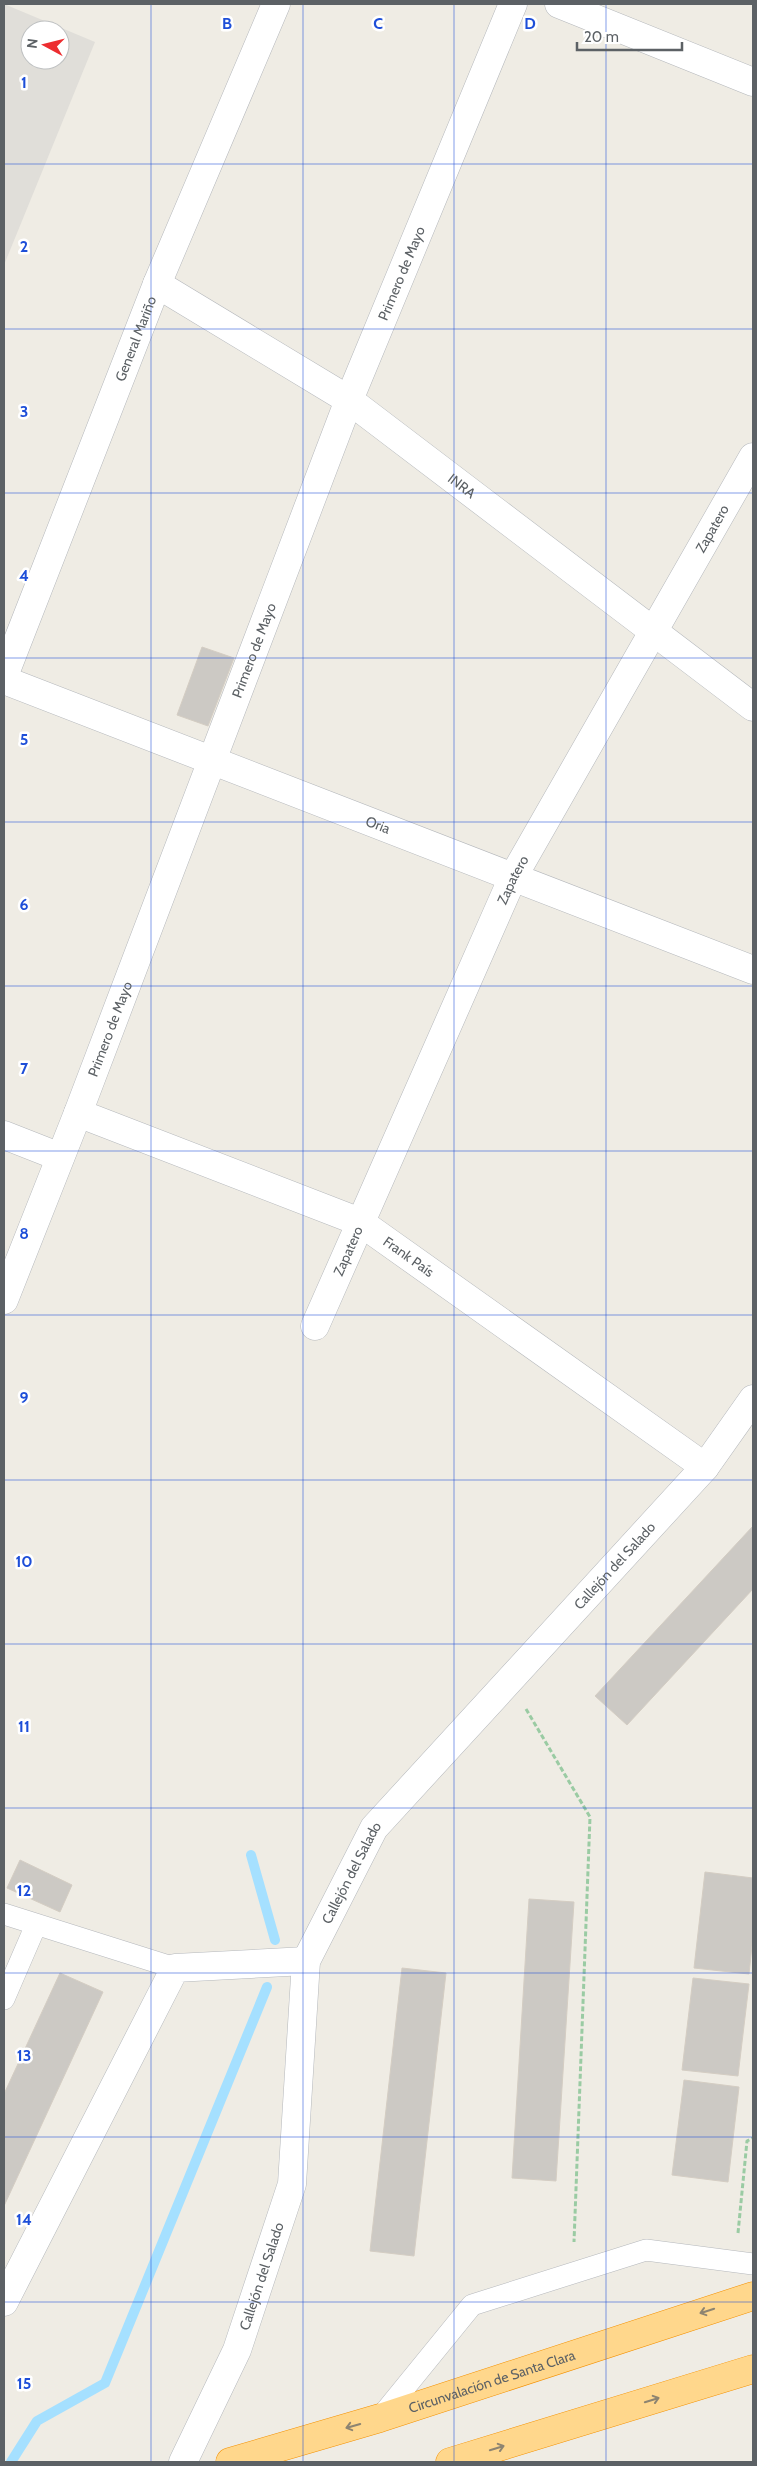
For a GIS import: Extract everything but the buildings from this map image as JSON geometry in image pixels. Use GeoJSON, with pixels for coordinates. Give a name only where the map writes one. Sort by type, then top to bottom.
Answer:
{"type":"FeatureCollection","features":[{"type":"Feature","properties":{"kind":"highway","name":"Circunvalación de Santa Clara"},"geometry":{"type":"LineString","coordinates":[[230,2462],[380,2418],[753,2296]]}},
{"type":"Feature","properties":{"kind":"highway"},"geometry":{"type":"LineString","coordinates":[[450,2462],[753,2369]]}},
{"type":"Feature","properties":{"kind":"street","name":"General Mariño"},"geometry":{"type":"LineString","coordinates":[[4,676],[157,284],[276,4]]}},
{"type":"Feature","properties":{"kind":"street","name":"Primero de Mayo"},"geometry":{"type":"LineString","coordinates":[[4,1300],[78,1113],[210,760],[349,400],[513,4]]}},
{"type":"Feature","properties":{"kind":"street"},"geometry":{"type":"LineString","coordinates":[[559,4],[753,82]]}},
{"type":"Feature","properties":{"kind":"street","name":"INRA"},"geometry":{"type":"LineString","coordinates":[[157,284],[349,400],[753,707]]}},
{"type":"Feature","properties":{"kind":"street","name":"Zapatero"},"geometry":{"type":"LineString","coordinates":[[315,1326],[513,877],[753,457]]}},
{"type":"Feature","properties":{"kind":"street","name":"Oria"},"geometry":{"type":"LineString","coordinates":[[4,680],[753,970]]}},
{"type":"Feature","properties":{"kind":"street","name":"Frank País"},"geometry":{"type":"LineString","coordinates":[[78,1113],[360,1222],[705,1466]]}},
{"type":"Feature","properties":{"kind":"street"},"geometry":{"type":"LineString","coordinates":[[4,1135],[60,1158]]}},
{"type":"Feature","properties":{"kind":"street","name":"Callejón del Salado"},"geometry":{"type":"LineString","coordinates":[[183,2462],[237,2350],[292,2184],[306,1961],[374,1828],[508,1679],[705,1466],[753,1400]]}},
{"type":"Feature","properties":{"kind":"street"},"geometry":{"type":"LineString","coordinates":[[4,2302],[175,1968],[306,1961]]}},
{"type":"Feature","properties":{"kind":"lane"},"geometry":{"type":"LineString","coordinates":[[4,1914],[175,1968]]}},
{"type":"Feature","properties":{"kind":"lane"},"geometry":{"type":"LineString","coordinates":[[4,2000],[36,1925]]}},
{"type":"Feature","properties":{"kind":"lane"},"geometry":{"type":"LineString","coordinates":[[380,2418],[472,2305],[646,2250],[744,2262]]}},
{"type":"Feature","properties":{"kind":"path"},"geometry":{"type":"LineString","coordinates":[[508,1679],[590,1817],[573,2273]]}},
{"type":"Feature","properties":{"kind":"path"},"geometry":{"type":"LineString","coordinates":[[744,2262],[747,2141],[753,2138]]}},
{"type":"Feature","properties":{"kind":"shaded area"},"geometry":{"type":"Polygon","coordinates":[[[4,4],[42,20],[20,20],[20,70],[70,70],[70,32],[95,42],[4,265],[4,4]]]}},
{"type":"Feature","properties":{"kind":"waterway"},"geometry":{"type":"LineString","coordinates":[[251,1855],[275,1940]]}},
{"type":"Feature","properties":{"kind":"waterway"},"geometry":{"type":"LineString","coordinates":[[11,2462],[37,2421],[105,2383],[267,1987]]}}]}
